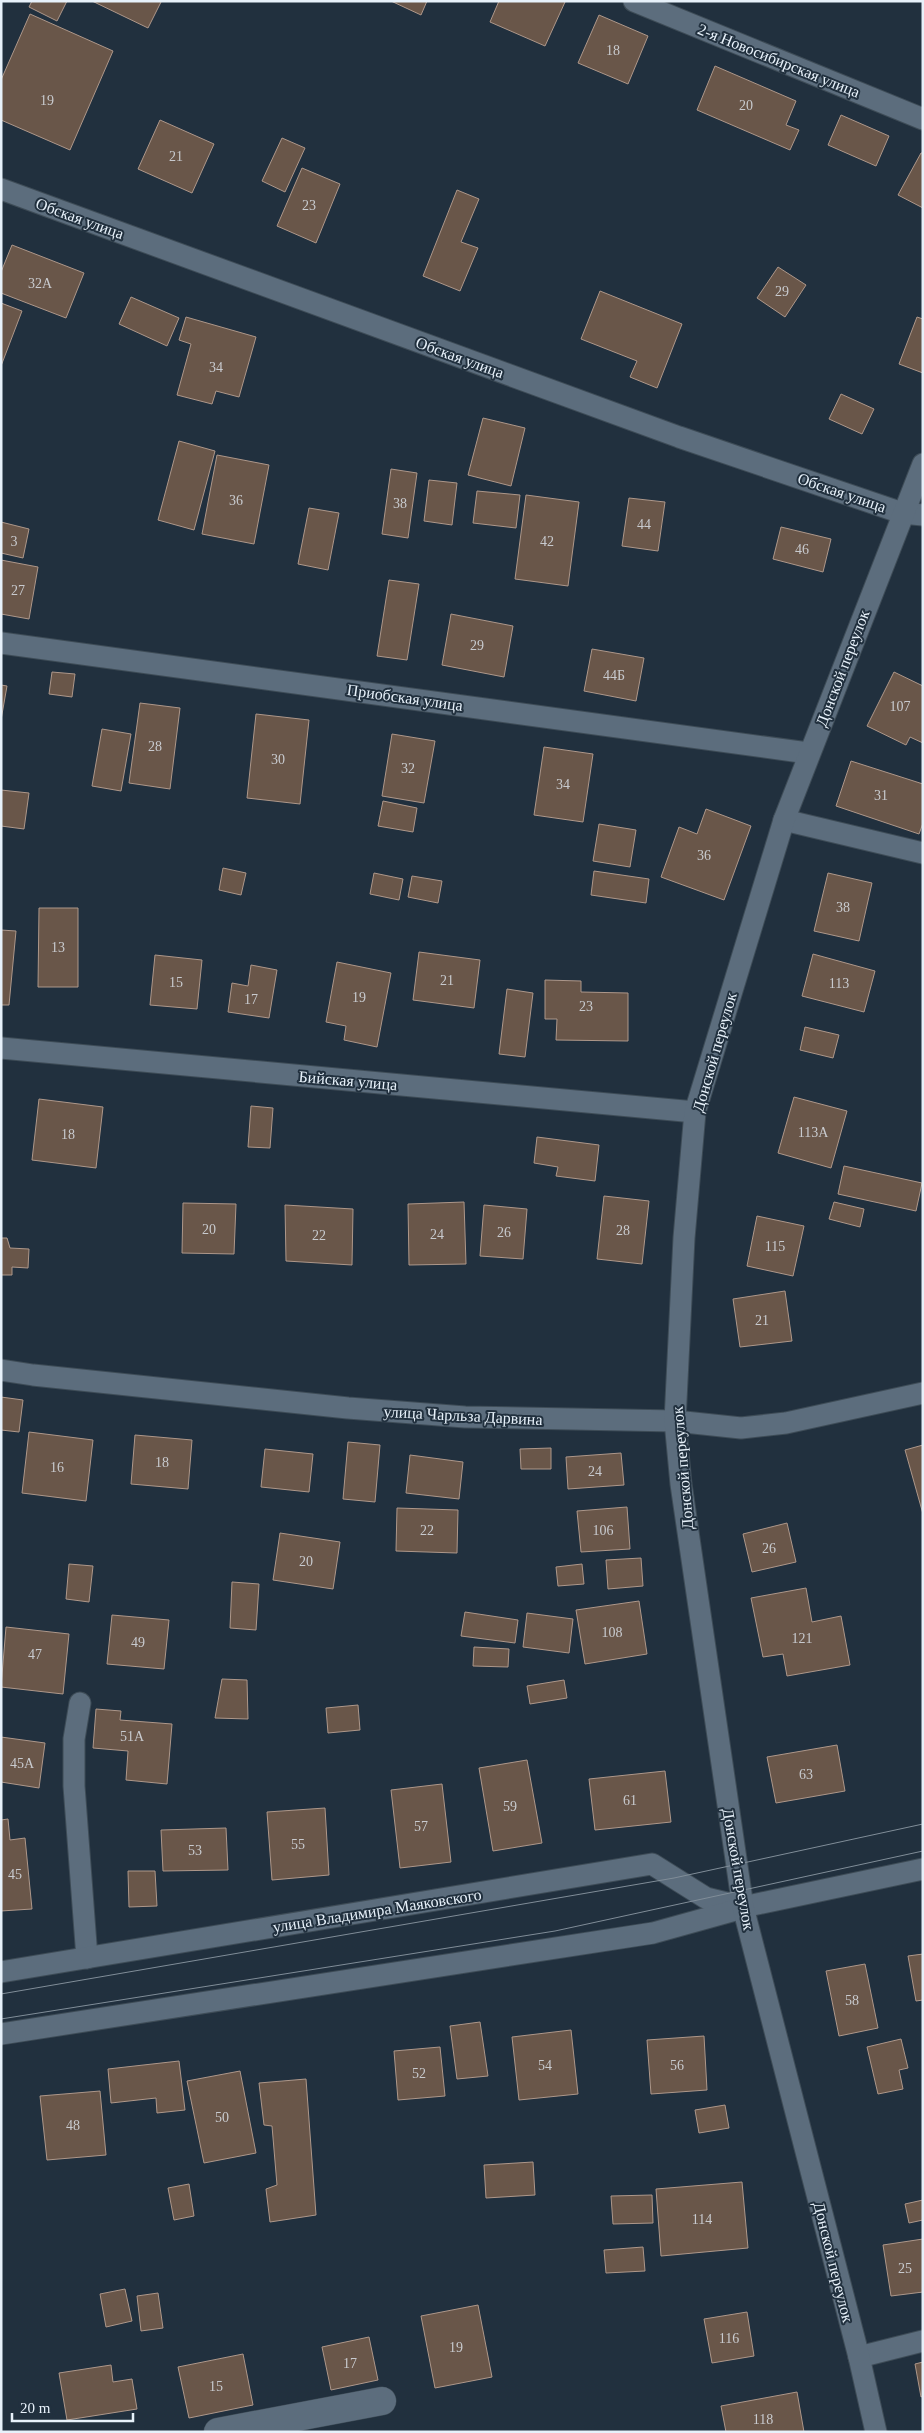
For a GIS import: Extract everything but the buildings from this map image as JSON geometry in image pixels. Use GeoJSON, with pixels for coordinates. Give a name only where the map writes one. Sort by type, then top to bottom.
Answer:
{"type":"FeatureCollection","features":[{"type":"Feature","properties":{"kind":"street"},"geometry":{"type":"LineString","coordinates":[[218,2432],[382,2401]]}},
{"type":"Feature","properties":{"kind":"lane","name":"2-я Новосибирская улица"},"geometry":{"type":"LineString","coordinates":[[634,1],[923,119]]}},
{"type":"Feature","properties":{"kind":"lane","name":"Обская улица"},"geometry":{"type":"LineString","coordinates":[[1,189],[679,437],[912,514]]}},
{"type":"Feature","properties":{"kind":"lane","name":"Донской переулок"},"geometry":{"type":"LineString","coordinates":[[876,2432],[859,2357],[743,1908],[681,1484],[675,1421],[684,1238],[695,1112],[784,820],[808,753],[912,514],[923,464]]}},
{"type":"Feature","properties":{"kind":"lane","name":"Приобская улица"},"geometry":{"type":"LineString","coordinates":[[1,643],[808,753]]}},
{"type":"Feature","properties":{"kind":"lane"},"geometry":{"type":"LineString","coordinates":[[784,820],[923,853]]}},
{"type":"Feature","properties":{"kind":"lane","name":"Бийская улица"},"geometry":{"type":"LineString","coordinates":[[1,1048],[695,1112]]}},
{"type":"Feature","properties":{"kind":"lane","name":"улица Чарльза Дарвина"},"geometry":{"type":"LineString","coordinates":[[1,1370],[33,1376],[465,1417],[675,1421],[741,1428],[786,1424],[923,1394]]}},
{"type":"Feature","properties":{"kind":"lane"},"geometry":{"type":"LineString","coordinates":[[80,1703],[74,1739],[74,1786],[87,1958]]}},
{"type":"Feature","properties":{"kind":"lane","name":"улица Владимира Маяковского"},"geometry":{"type":"LineString","coordinates":[[1,1972],[652,1864],[706,1898],[743,1908]]}},
{"type":"Feature","properties":{"kind":"lane","name":"улица Владимира Маяковского"},"geometry":{"type":"LineString","coordinates":[[1,2034],[653,1933],[743,1908],[923,1869]]}},
{"type":"Feature","properties":{"kind":"lane"},"geometry":{"type":"LineString","coordinates":[[859,2357],[923,2341]]}},
{"type":"Feature","properties":{"kind":"tram line"},"geometry":{"type":"LineString","coordinates":[[1,1994],[674,1878],[923,1824]]}},
{"type":"Feature","properties":{"kind":"tram line"},"geometry":{"type":"LineString","coordinates":[[1,2019],[555,1931],[923,1851]]}}]}
